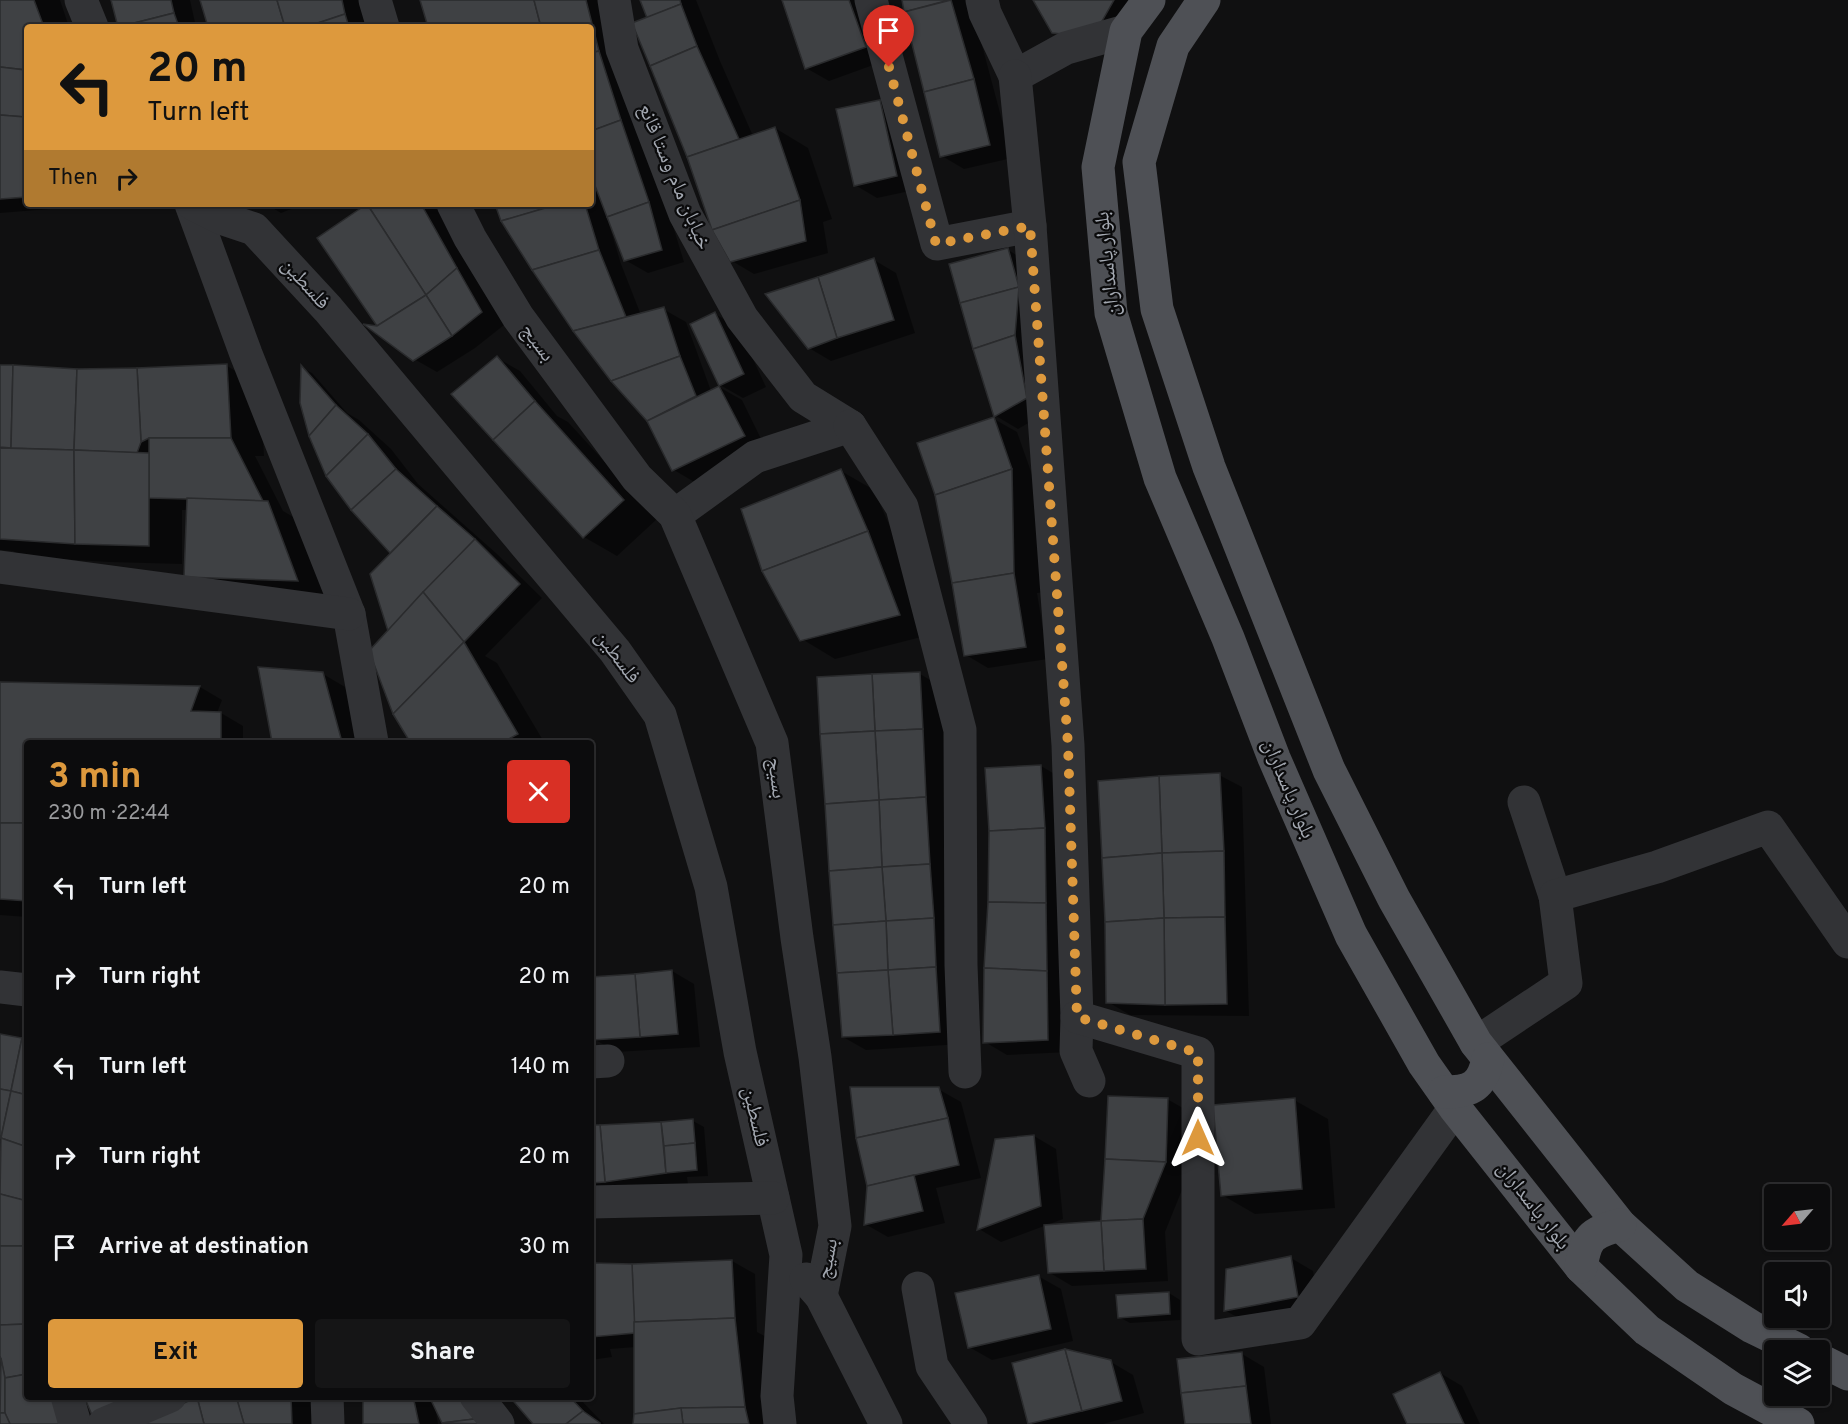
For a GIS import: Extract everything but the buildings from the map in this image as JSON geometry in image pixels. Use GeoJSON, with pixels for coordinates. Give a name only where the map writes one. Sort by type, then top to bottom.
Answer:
{"type":"FeatureCollection","features":[{"type":"Feature","properties":{"kind":"main road","name":"بلوار پاسداران"},"geometry":{"type":"LineString","coordinates":[[1149,0],[1126,31],[1098,167],[1111,313],[1161,478],[1228,638],[1274,759],[1351,935],[1424,1064],[1449,1100],[1581,1267],[1647,1330],[1732,1389],[1798,1424]]}},
{"type":"Feature","properties":{"kind":"main road","name":"بلوار پاسداران"},"geometry":{"type":"LineString","coordinates":[[1204,0],[1173,46],[1139,162],[1157,309],[1209,467],[1316,740],[1394,899],[1482,1051],[1620,1226],[1687,1286],[1752,1327],[1779,1340]]}},
{"type":"Feature","properties":{"kind":"main road"},"geometry":{"type":"LineString","coordinates":[[1228,638],[1239,642],[1252,641],[1263,633],[1269,623]]}},
{"type":"Feature","properties":{"kind":"main road"},"geometry":{"type":"LineString","coordinates":[[1274,759],[1281,745],[1290,736],[1316,740]]}},
{"type":"Feature","properties":{"kind":"main road"},"geometry":{"type":"LineString","coordinates":[[1449,1100],[1476,1086],[1485,1075],[1482,1051]]}},
{"type":"Feature","properties":{"kind":"main road"},"geometry":{"type":"LineString","coordinates":[[1581,1267],[1584,1248],[1590,1237],[1605,1229],[1620,1226]]}},
{"type":"Feature","properties":{"kind":"main road"},"geometry":{"type":"LineString","coordinates":[[1830,1365],[1848,1374]]}},
{"type":"Feature","properties":{"kind":"street"},"geometry":{"type":"LineString","coordinates":[[81,0],[91,24]]}},
{"type":"Feature","properties":{"kind":"street"},"geometry":{"type":"LineString","coordinates":[[375,0],[382,24]]}},
{"type":"Feature","properties":{"kind":"street","name":"خیابان مام وستا قانع"},"geometry":{"type":"LineString","coordinates":[[614,0],[622,49],[685,214],[715,270],[742,318],[802,397],[850,426]]}},
{"type":"Feature","properties":{"kind":"street"},"geometry":{"type":"LineString","coordinates":[[871,0],[936,244],[1030,226]]}},
{"type":"Feature","properties":{"kind":"street"},"geometry":{"type":"LineString","coordinates":[[982,0],[985,13],[1015,76],[1030,226],[1068,745],[1077,1017],[1076,1051],[1089,1081]]}},
{"type":"Feature","properties":{"kind":"street"},"geometry":{"type":"LineString","coordinates":[[1015,76],[1066,48],[1126,31]]}},
{"type":"Feature","properties":{"kind":"street","name":"فلسطین"},"geometry":{"type":"LineString","coordinates":[[193,207],[246,354],[349,614],[372,740]]}},
{"type":"Feature","properties":{"kind":"street","name":"فلسطین"},"geometry":{"type":"LineString","coordinates":[[198,207],[221,218],[254,229],[321,301],[615,651],[660,715],[711,887],[740,1052],[786,1255]]}},
{"type":"Feature","properties":{"kind":"street","name":"بسیج"},"geometry":{"type":"LineString","coordinates":[[454,207],[470,238],[518,317],[637,478],[675,515],[772,743],[815,1057],[835,1226],[821,1296],[886,1424]]}},
{"type":"Feature","properties":{"kind":"street"},"geometry":{"type":"LineString","coordinates":[[675,515],[755,457],[850,426],[902,507],[960,730],[961,964],[965,1072]]}},
{"type":"Feature","properties":{"kind":"street"},"geometry":{"type":"LineString","coordinates":[[0,567],[349,614]]}},
{"type":"Feature","properties":{"kind":"street"},"geometry":{"type":"LineString","coordinates":[[1482,1051],[1566,983],[1556,896],[1524,802]]}},
{"type":"Feature","properties":{"kind":"street"},"geometry":{"type":"LineString","coordinates":[[1556,896],[1657,867],[1768,826],[1848,940]]}},
{"type":"Feature","properties":{"kind":"street"},"geometry":{"type":"LineString","coordinates":[[0,987],[24,990]]}},
{"type":"Feature","properties":{"kind":"street"},"geometry":{"type":"LineString","coordinates":[[1077,1017],[1198,1053],[1198,1339],[1300,1323],[1449,1100]]}},
{"type":"Feature","properties":{"kind":"street"},"geometry":{"type":"LineString","coordinates":[[594,1202],[773,1198]]}},
{"type":"Feature","properties":{"kind":"street"},"geometry":{"type":"LineString","coordinates":[[786,1255],[821,1296]]}},
{"type":"Feature","properties":{"kind":"street"},"geometry":{"type":"LineString","coordinates":[[780,1424],[777,1396],[786,1255]]}},
{"type":"Feature","properties":{"kind":"street"},"geometry":{"type":"LineString","coordinates":[[918,1288],[932,1366],[971,1424]]}},
{"type":"Feature","properties":{"kind":"street"},"geometry":{"type":"LineString","coordinates":[[68,1400],[75,1424]]}},
{"type":"Feature","properties":{"kind":"street"},"geometry":{"type":"LineString","coordinates":[[104,1424],[161,1400]]}},
{"type":"Feature","properties":{"kind":"street"},"geometry":{"type":"LineString","coordinates":[[327,1400],[328,1424]]}},
{"type":"Feature","properties":{"kind":"street"},"geometry":{"type":"LineString","coordinates":[[479,1400],[498,1424]]}},
{"type":"Feature","properties":{"kind":"route"},"geometry":{"type":"LineString","coordinates":[[889,67],[936,244],[1030,226],[1068,745],[1077,1017],[1198,1053],[1198,1138]]}}]}
